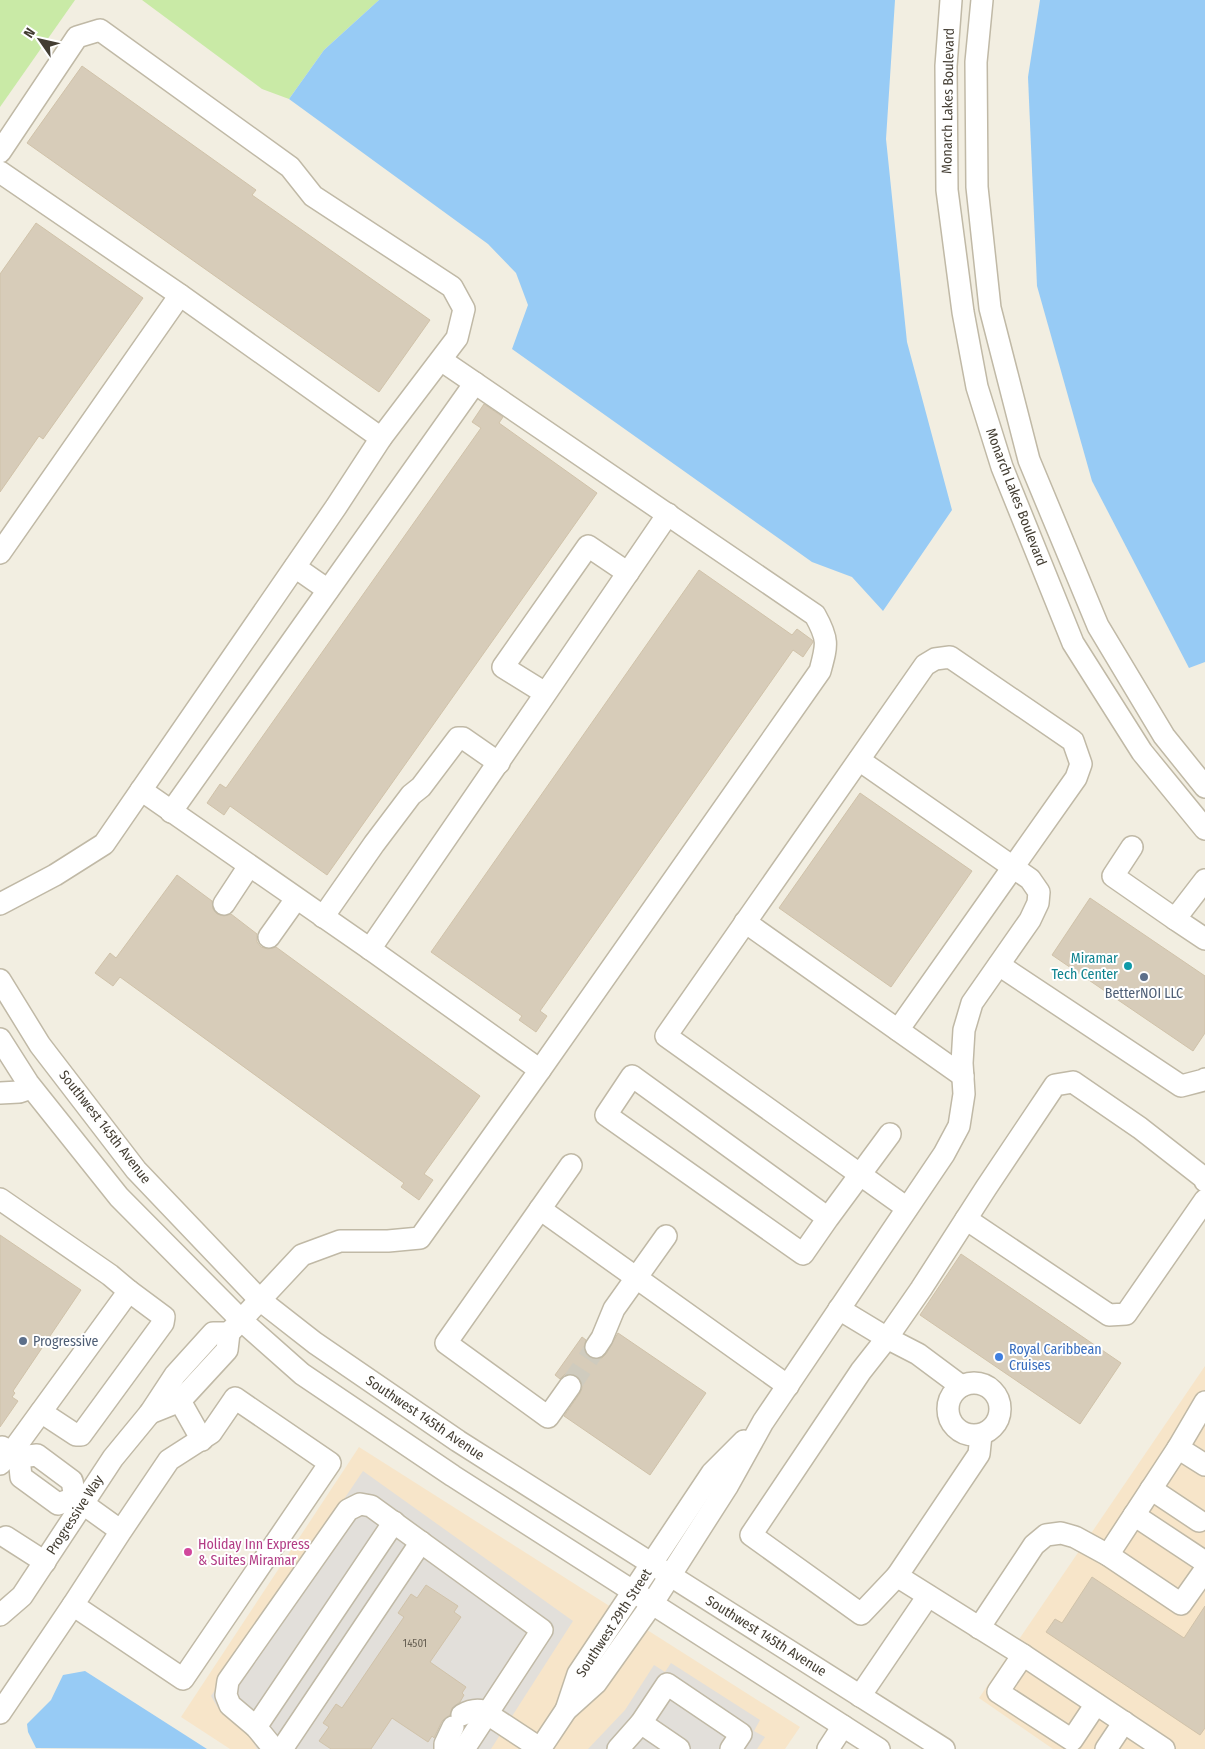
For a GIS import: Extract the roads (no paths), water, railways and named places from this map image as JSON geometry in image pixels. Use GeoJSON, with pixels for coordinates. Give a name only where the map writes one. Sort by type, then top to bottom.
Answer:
{"type":"FeatureCollection","features":[{"type":"Feature","properties":{"kind":"street","name":"Monarch Lakes Boulevard"},"geometry":{"type":"LineString","coordinates":[[951,0],[946,66],[947,190],[963,312],[977,387],[1002,467],[1073,643],[1142,752],[1205,830]]}},
{"type":"Feature","properties":{"kind":"street","name":"Monarch Lakes Boulevard"},"geometry":{"type":"LineString","coordinates":[[982,0],[976,62],[977,187],[990,308],[1030,460],[1098,626],[1164,736],[1205,787]]}},
{"type":"Feature","properties":{"kind":"street"},"geometry":{"type":"LineString","coordinates":[[0,152],[77,37],[100,30],[290,167],[313,196],[452,287],[464,309],[457,338],[381,438],[295,567],[104,844],[55,875],[0,904]]}},
{"type":"Feature","properties":{"kind":"street"},"geometry":{"type":"LineString","coordinates":[[0,172],[180,295],[381,438]]}},
{"type":"Feature","properties":{"kind":"street"},"geometry":{"type":"LineString","coordinates":[[0,553],[180,295]]}},
{"type":"Feature","properties":{"kind":"street"},"geometry":{"type":"LineString","coordinates":[[235,1326],[302,1255],[340,1241],[388,1241],[420,1238],[820,671],[826,647],[823,629],[815,615],[441,360]]}},
{"type":"Feature","properties":{"kind":"street"},"geometry":{"type":"LineString","coordinates":[[171,812],[474,383]]}},
{"type":"Feature","properties":{"kind":"street"},"geometry":{"type":"LineString","coordinates":[[370,949],[668,514]]}},
{"type":"Feature","properties":{"kind":"street"},"geometry":{"type":"LineString","coordinates":[[545,693],[502,667],[588,546],[628,573]]}},
{"type":"Feature","properties":{"kind":"street"},"geometry":{"type":"LineString","coordinates":[[295,567],[328,590]]}},
{"type":"Feature","properties":{"kind":"street"},"geometry":{"type":"LineString","coordinates":[[898,1030],[1076,778],[1081,764],[1074,741],[950,657],[935,659],[925,665],[666,1036],[907,1208]]}},
{"type":"Feature","properties":{"kind":"street"},"geometry":{"type":"LineString","coordinates":[[323,917],[410,796],[421,787],[458,738],[463,738],[499,763]]}},
{"type":"Feature","properties":{"kind":"street"},"geometry":{"type":"LineString","coordinates":[[763,1422],[944,1154],[959,1126],[964,1094],[964,1030],[972,1003],[1030,920],[1038,903],[1039,892],[1030,879],[859,760]]}},
{"type":"Feature","properties":{"kind":"street"},"geometry":{"type":"LineString","coordinates":[[141,790],[540,1070]]}},
{"type":"Feature","properties":{"kind":"street"},"geometry":{"type":"LineString","coordinates":[[1132,847],[1113,876],[1205,939]]}},
{"type":"Feature","properties":{"kind":"street"},"geometry":{"type":"LineString","coordinates":[[224,904],[249,866]]}},
{"type":"Feature","properties":{"kind":"street"},"geometry":{"type":"LineString","coordinates":[[1175,919],[1205,880]]}},
{"type":"Feature","properties":{"kind":"street"},"geometry":{"type":"LineString","coordinates":[[269,937],[296,900]]}},
{"type":"Feature","properties":{"kind":"street"},"geometry":{"type":"LineString","coordinates":[[745,922],[963,1076]]}},
{"type":"Feature","properties":{"kind":"street"},"geometry":{"type":"LineString","coordinates":[[999,965],[1181,1086],[1204,1080],[1205,1078]]}},
{"type":"Feature","properties":{"kind":"street","name":"Southwest 145th Avenue"},"geometry":{"type":"LineString","coordinates":[[0,980],[40,1045],[136,1170],[260,1300],[315,1343],[458,1441],[944,1749]]}},
{"type":"Feature","properties":{"kind":"street"},"geometry":{"type":"LineString","coordinates":[[0,1039],[31,1088],[118,1197],[235,1326],[452,1476],[879,1749]]}},
{"type":"Feature","properties":{"kind":"street"},"geometry":{"type":"LineString","coordinates":[[828,1218],[632,1076],[606,1115],[803,1254],[890,1134]]}},
{"type":"Feature","properties":{"kind":"street"},"geometry":{"type":"LineString","coordinates":[[981,1435],[979,1454],[897,1576],[860,1614],[751,1535],[860,1371],[921,1289],[1055,1085],[1072,1082],[1140,1128],[1204,1178],[1205,1181]]}},
{"type":"Feature","properties":{"kind":"street"},"geometry":{"type":"LineString","coordinates":[[0,1092],[19,1092],[31,1088]]}},
{"type":"Feature","properties":{"kind":"street"},"geometry":{"type":"LineString","coordinates":[[570,1386],[548,1416],[446,1343],[571,1165]]}},
{"type":"Feature","properties":{"kind":"street"},"geometry":{"type":"LineString","coordinates":[[0,1199],[110,1275],[164,1317],[163,1323],[81,1435],[76,1435],[40,1412]]}},
{"type":"Feature","properties":{"kind":"street"},"geometry":{"type":"LineString","coordinates":[[966,1219],[1109,1315],[1126,1314],[1205,1200]]}},
{"type":"Feature","properties":{"kind":"street"},"geometry":{"type":"LineString","coordinates":[[540,1209],[788,1386]]}},
{"type":"Feature","properties":{"kind":"street"},"geometry":{"type":"LineString","coordinates":[[596,1347],[602,1338],[614,1309],[666,1236]]}},
{"type":"Feature","properties":{"kind":"street"},"geometry":{"type":"LineString","coordinates":[[121,1531],[79,1501],[58,1504],[22,1477],[5,1451],[40,1412],[129,1291]]}},
{"type":"Feature","properties":{"kind":"street"},"geometry":{"type":"LineString","coordinates":[[839,1309],[886,1338],[918,1354],[961,1386]]}},
{"type":"Feature","properties":{"kind":"street","name":"Progressive Way"},"geometry":{"type":"LineString","coordinates":[[150,1413],[180,1401],[227,1350],[235,1326]]}},
{"type":"Feature","properties":{"kind":"street","name":"Progressive Way"},"geometry":{"type":"LineString","coordinates":[[0,1615],[22,1596],[45,1562],[79,1501],[150,1413],[175,1375],[212,1333],[235,1326]]}},
{"type":"Feature","properties":{"kind":"street"},"geometry":{"type":"LineString","coordinates":[[974,1382],[983,1384],[996,1394],[1000,1402],[999,1419],[988,1432],[981,1435],[965,1434],[953,1425],[947,1410],[948,1402],[952,1394],[961,1386],[974,1382]]}},
{"type":"Feature","properties":{"kind":"street"},"geometry":{"type":"LineString","coordinates":[[0,1713],[169,1460],[211,1433],[235,1398],[330,1463],[183,1679],[73,1605]]}},
{"type":"Feature","properties":{"kind":"street"},"geometry":{"type":"LineString","coordinates":[[180,1401],[202,1440]]}},
{"type":"Feature","properties":{"kind":"street"},"geometry":{"type":"LineString","coordinates":[[1108,1555],[1178,1448],[1205,1402]]}},
{"type":"Feature","properties":{"kind":"street","name":"Southwest 29th Street"},"geometry":{"type":"LineString","coordinates":[[540,1749],[566,1710],[578,1674],[712,1473],[763,1422]]}},
{"type":"Feature","properties":{"kind":"street","name":"Southwest 29th Street"},"geometry":{"type":"LineString","coordinates":[[566,1710],[596,1684],[652,1604],[728,1484],[763,1422]]}},
{"type":"Feature","properties":{"kind":"street"},"geometry":{"type":"LineString","coordinates":[[1178,1448],[1205,1465]]}},
{"type":"Feature","properties":{"kind":"street"},"geometry":{"type":"LineString","coordinates":[[1151,1489],[1199,1521]]}},
{"type":"Feature","properties":{"kind":"street"},"geometry":{"type":"LineString","coordinates":[[274,1749],[256,1727],[230,1705],[226,1695],[228,1681],[348,1510],[360,1504],[371,1506],[542,1630],[464,1749]]}},
{"type":"Feature","properties":{"kind":"street"},"geometry":{"type":"LineString","coordinates":[[1134,1515],[1205,1562]]}},
{"type":"Feature","properties":{"kind":"street"},"geometry":{"type":"LineString","coordinates":[[256,1727],[394,1522]]}},
{"type":"Feature","properties":{"kind":"street"},"geometry":{"type":"LineString","coordinates":[[978,1628],[1034,1545],[1046,1535],[1061,1533],[1075,1537],[1108,1555],[1181,1604],[1205,1570]]}},
{"type":"Feature","properties":{"kind":"street"},"geometry":{"type":"LineString","coordinates":[[2,1539],[45,1562]]}},
{"type":"Feature","properties":{"kind":"street"},"geometry":{"type":"LineString","coordinates":[[282,1749],[421,1542]]}},
{"type":"Feature","properties":{"kind":"street"},"geometry":{"type":"LineString","coordinates":[[897,1576],[1124,1722],[1141,1743],[1164,1749]]}},
{"type":"Feature","properties":{"kind":"street"},"geometry":{"type":"LineString","coordinates":[[860,1696],[928,1596]]}},
{"type":"Feature","properties":{"kind":"street"},"geometry":{"type":"LineString","coordinates":[[1024,1656],[998,1692],[1072,1740],[1096,1704]]}},
{"type":"Feature","properties":{"kind":"street"},"geometry":{"type":"LineString","coordinates":[[618,1749],[641,1723],[667,1684],[741,1734],[731,1749]]}},
{"type":"Feature","properties":{"kind":"street"},"geometry":{"type":"LineString","coordinates":[[445,1749],[445,1744],[457,1721],[477,1710],[488,1713],[540,1749]]}},
{"type":"Feature","properties":{"kind":"street"},"geometry":{"type":"LineString","coordinates":[[1106,1749],[1124,1722]]}},
{"type":"Feature","properties":{"kind":"street"},"geometry":{"type":"LineString","coordinates":[[641,1723],[679,1749]]}},
{"type":"Feature","properties":{"kind":"street"},"geometry":{"type":"LineString","coordinates":[[828,1749],[843,1726]]}},
{"type":"Feature","properties":{"kind":"water"},"geometry":{"type":"Polygon","coordinates":[[[379,0],[895,0],[886,139],[907,342],[952,510],[883,611],[852,577],[812,562],[512,349],[528,305],[516,273],[488,244],[289,99],[324,50],[379,0]]]}},
{"type":"Feature","properties":{"kind":"water"},"geometry":{"type":"Polygon","coordinates":[[[1040,0],[1205,0],[1205,662],[1189,668],[1092,481],[1037,286],[1028,77],[1040,0]]]}},
{"type":"Feature","properties":{"kind":"water"},"geometry":{"type":"Polygon","coordinates":[[[85,1671],[207,1749],[36,1748],[28,1732],[27,1724],[51,1700],[63,1675],[85,1671]]]}},
{"type":"Feature","properties":{"kind":"tunnel"},"geometry":{"type":"LineString","coordinates":[[570,1386],[596,1347]]}},
{"type":"Feature","properties":{"kind":"place","name":"Miramar Tech Center"},"geometry":{"type":"Point","coordinates":[1128,966]}},
{"type":"Feature","properties":{"kind":"place","name":"BetterNOI LLC"},"geometry":{"type":"Point","coordinates":[1144,977]}},
{"type":"Feature","properties":{"kind":"place","name":"Progressive"},"geometry":{"type":"Point","coordinates":[23,1341]}},
{"type":"Feature","properties":{"kind":"place","name":"Royal Caribbean Cruises"},"geometry":{"type":"Point","coordinates":[999,1357]}},
{"type":"Feature","properties":{"kind":"place","name":"Holiday Inn Express & Suites Miramar"},"geometry":{"type":"Point","coordinates":[188,1552]}}]}
